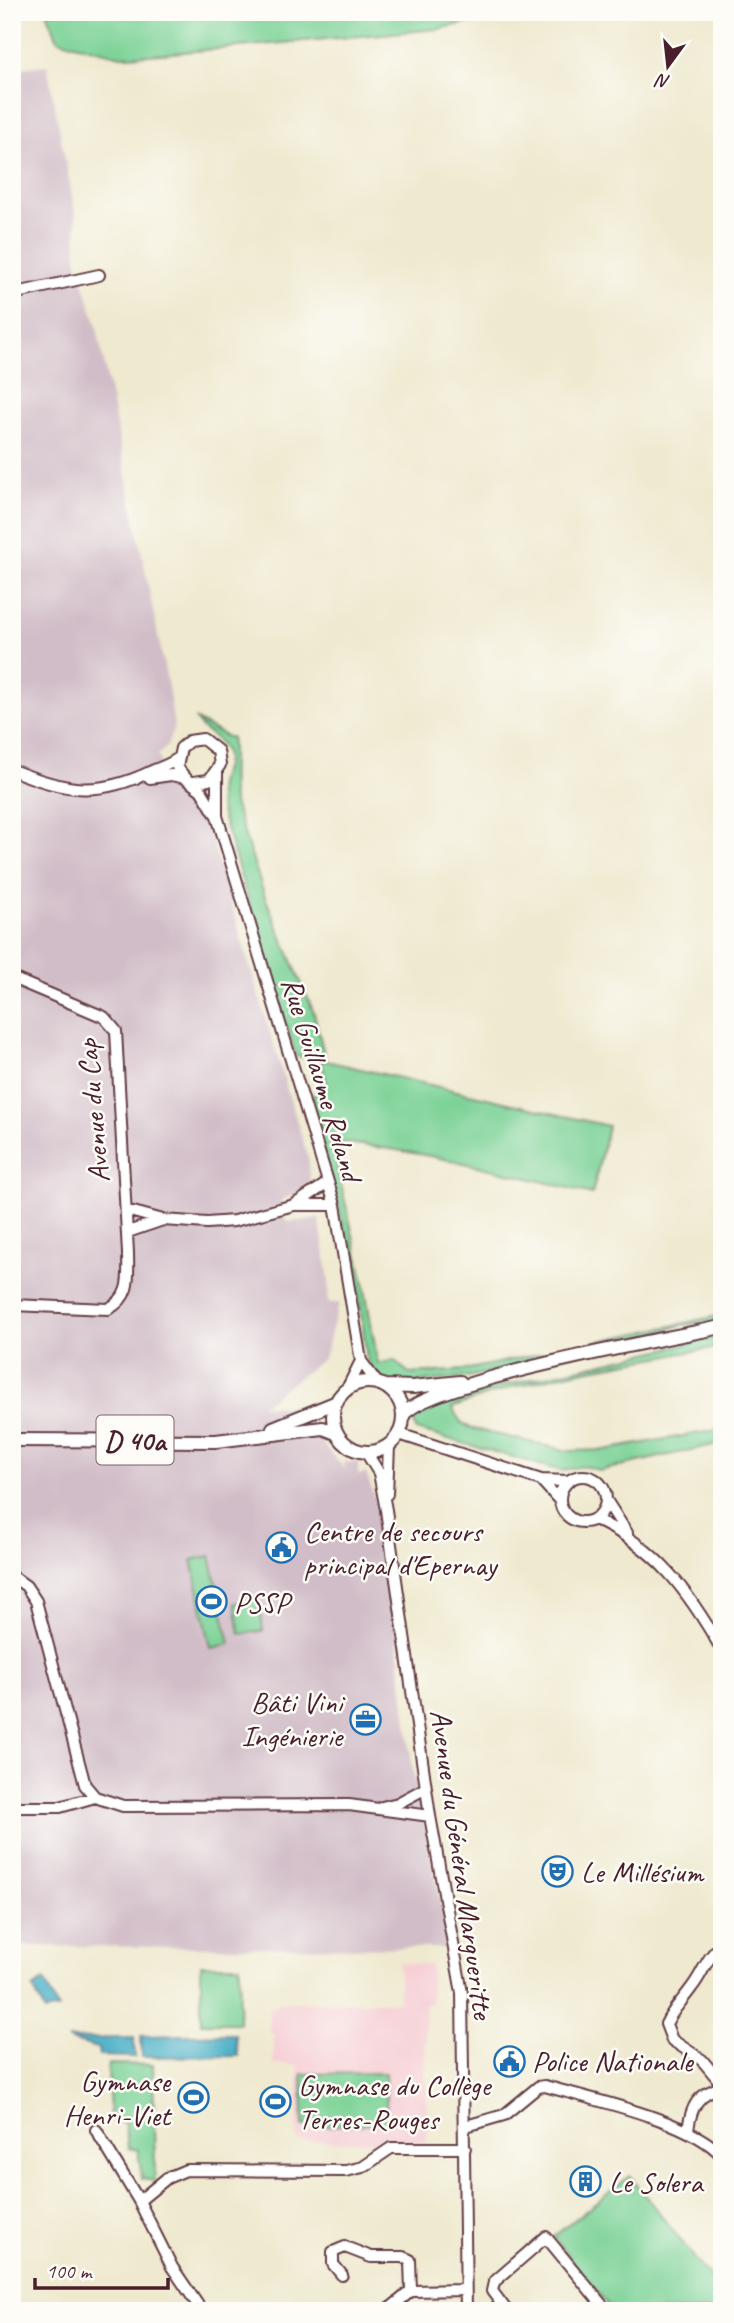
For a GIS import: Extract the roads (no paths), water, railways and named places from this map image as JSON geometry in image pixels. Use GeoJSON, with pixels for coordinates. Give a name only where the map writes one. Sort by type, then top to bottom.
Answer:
{"type":"FeatureCollection","features":[{"type":"Feature","properties":{"kind":"main road"},"geometry":{"type":"LineString","coordinates":[[484,1379],[427,1398],[408,1408],[403,1415],[399,1434],[388,1446],[366,1452],[349,1447],[336,1433],[333,1413],[337,1402],[347,1389],[366,1382],[413,1387],[484,1379],[722,1327]]}},
{"type":"Feature","properties":{"kind":"main road"},"geometry":{"type":"LineString","coordinates":[[380,1384],[398,1399],[403,1415]]}},
{"type":"Feature","properties":{"kind":"main road","name":"D 40a"},"geometry":{"type":"LineString","coordinates":[[257,1434],[337,1402]]}},
{"type":"Feature","properties":{"kind":"main road","name":"D 40a"},"geometry":{"type":"LineString","coordinates":[[12,1440],[216,1441],[323,1428],[336,1433]]}},
{"type":"Feature","properties":{"kind":"street"},"geometry":{"type":"LineString","coordinates":[[12,294],[99,275]]}},
{"type":"Feature","properties":{"kind":"street"},"geometry":{"type":"LineString","coordinates":[[12,770],[52,786],[78,790],[102,789],[144,778],[171,775],[189,780],[209,780],[220,765],[218,751],[203,739],[185,743],[177,759],[177,767],[189,780]]}},
{"type":"Feature","properties":{"kind":"street"},"geometry":{"type":"LineString","coordinates":[[144,778],[177,759]]}},
{"type":"Feature","properties":{"kind":"street","name":"Rue Guillaume Roland"},"geometry":{"type":"LineString","coordinates":[[217,772],[217,816],[335,1205],[360,1361]]}},
{"type":"Feature","properties":{"kind":"street","name":"Rue Guillaume Roland"},"geometry":{"type":"LineString","coordinates":[[189,780],[217,816]]}},
{"type":"Feature","properties":{"kind":"street","name":"Avenue du Cap"},"geometry":{"type":"LineString","coordinates":[[12,978],[104,1017],[116,1031],[128,1232],[128,1289],[121,1301],[108,1309],[98,1310],[12,1305]]}},
{"type":"Feature","properties":{"kind":"street"},"geometry":{"type":"LineString","coordinates":[[293,1205],[328,1183]]}},
{"type":"Feature","properties":{"kind":"street"},"geometry":{"type":"LineString","coordinates":[[125,1210],[163,1220],[234,1222],[293,1205],[335,1205]]}},
{"type":"Feature","properties":{"kind":"street"},"geometry":{"type":"LineString","coordinates":[[128,1232],[163,1220]]}},
{"type":"Feature","properties":{"kind":"street"},"geometry":{"type":"LineString","coordinates":[[347,1389],[360,1361],[380,1384]]}},
{"type":"Feature","properties":{"kind":"street"},"geometry":{"type":"LineString","coordinates":[[399,1434],[541,1480],[568,1481],[589,1477],[602,1486],[606,1500],[627,1533]]}},
{"type":"Feature","properties":{"kind":"street","name":"Avenue du Général Margueritte"},"geometry":{"type":"LineString","coordinates":[[386,1510],[388,1446]]}},
{"type":"Feature","properties":{"kind":"street","name":"Avenue du Général Margueritte"},"geometry":{"type":"LineString","coordinates":[[366,1452],[379,1472],[386,1510],[430,1816],[462,1993],[466,2126],[466,2311]]}},
{"type":"Feature","properties":{"kind":"street"},"geometry":{"type":"LineString","coordinates":[[541,1480],[572,1519],[594,1519],[627,1533],[652,1554],[681,1587],[722,1650]]}},
{"type":"Feature","properties":{"kind":"street"},"geometry":{"type":"LineString","coordinates":[[560,1502],[563,1487],[568,1481]]}},
{"type":"Feature","properties":{"kind":"street"},"geometry":{"type":"LineString","coordinates":[[594,1519],[606,1500]]}},
{"type":"Feature","properties":{"kind":"street"},"geometry":{"type":"LineString","coordinates":[[12,1576],[26,1586],[36,1601],[85,1785],[95,1797],[123,1806],[349,1805],[430,1816]]}},
{"type":"Feature","properties":{"kind":"street"},"geometry":{"type":"LineString","coordinates":[[376,1808],[398,1802],[426,1788]]}},
{"type":"Feature","properties":{"kind":"street"},"geometry":{"type":"LineString","coordinates":[[12,1807],[60,1807],[95,1797]]}},
{"type":"Feature","properties":{"kind":"street"},"geometry":{"type":"LineString","coordinates":[[688,2130],[690,2113],[697,2098],[722,2085],[702,2060],[672,2040],[666,2024],[674,2008],[694,1985],[708,1957],[722,1945]]}},
{"type":"Feature","properties":{"kind":"street"},"geometry":{"type":"LineString","coordinates":[[466,2126],[504,2115],[538,2087],[545,2086],[688,2130],[714,2147],[722,2156]]}},
{"type":"Feature","properties":{"kind":"street"},"geometry":{"type":"LineString","coordinates":[[96,2130],[139,2201],[172,2267],[202,2311]]}},
{"type":"Feature","properties":{"kind":"street"},"geometry":{"type":"LineString","coordinates":[[139,2201],[167,2178],[186,2170],[346,2171],[363,2167],[391,2148],[465,2148]]}},
{"type":"Feature","properties":{"kind":"street"},"geometry":{"type":"LineString","coordinates":[[507,2311],[492,2291],[494,2282],[546,2236],[607,2311]]}},
{"type":"Feature","properties":{"kind":"street"},"geometry":{"type":"LineString","coordinates":[[342,2276],[333,2264],[333,2252],[337,2248],[345,2246],[371,2257],[403,2257],[410,2260],[411,2291]]}},
{"type":"Feature","properties":{"kind":"street"},"geometry":{"type":"LineString","coordinates":[[387,2311],[411,2291],[465,2290]]}},
{"type":"Feature","properties":{"kind":"water"},"geometry":{"type":"Polygon","coordinates":[[[44,1980],[58,2009],[45,2012],[33,1988],[44,1980]]]}},
{"type":"Feature","properties":{"kind":"water"},"geometry":{"type":"Polygon","coordinates":[[[235,2034],[238,2056],[142,2057],[141,2036],[235,2034]]]}},
{"type":"Feature","properties":{"kind":"water"},"geometry":{"type":"Polygon","coordinates":[[[134,2038],[135,2057],[99,2056],[98,2048],[67,2039],[134,2038]]]}},
{"type":"Feature","properties":{"kind":"place","name":"Centre de secours principal d'Epernay"},"geometry":{"type":"Point","coordinates":[281,1548]}},
{"type":"Feature","properties":{"kind":"place","name":"PSSP"},"geometry":{"type":"Point","coordinates":[211,1602]}},
{"type":"Feature","properties":{"kind":"place","name":"Bâti Vini Ingénierie"},"geometry":{"type":"Point","coordinates":[365,1719]}},
{"type":"Feature","properties":{"kind":"place","name":"Le Millésium"},"geometry":{"type":"Point","coordinates":[558,1872]}},
{"type":"Feature","properties":{"kind":"place","name":"Police Nationale"},"geometry":{"type":"Point","coordinates":[509,2061]}},
{"type":"Feature","properties":{"kind":"place","name":"Gymnase Henri-Viet"},"geometry":{"type":"Point","coordinates":[193,2098]}},
{"type":"Feature","properties":{"kind":"place","name":"Gymnase du Collège Terres-Rouges"},"geometry":{"type":"Point","coordinates":[275,2102]}},
{"type":"Feature","properties":{"kind":"place","name":"Le Solera"},"geometry":{"type":"Point","coordinates":[586,2182]}}]}
